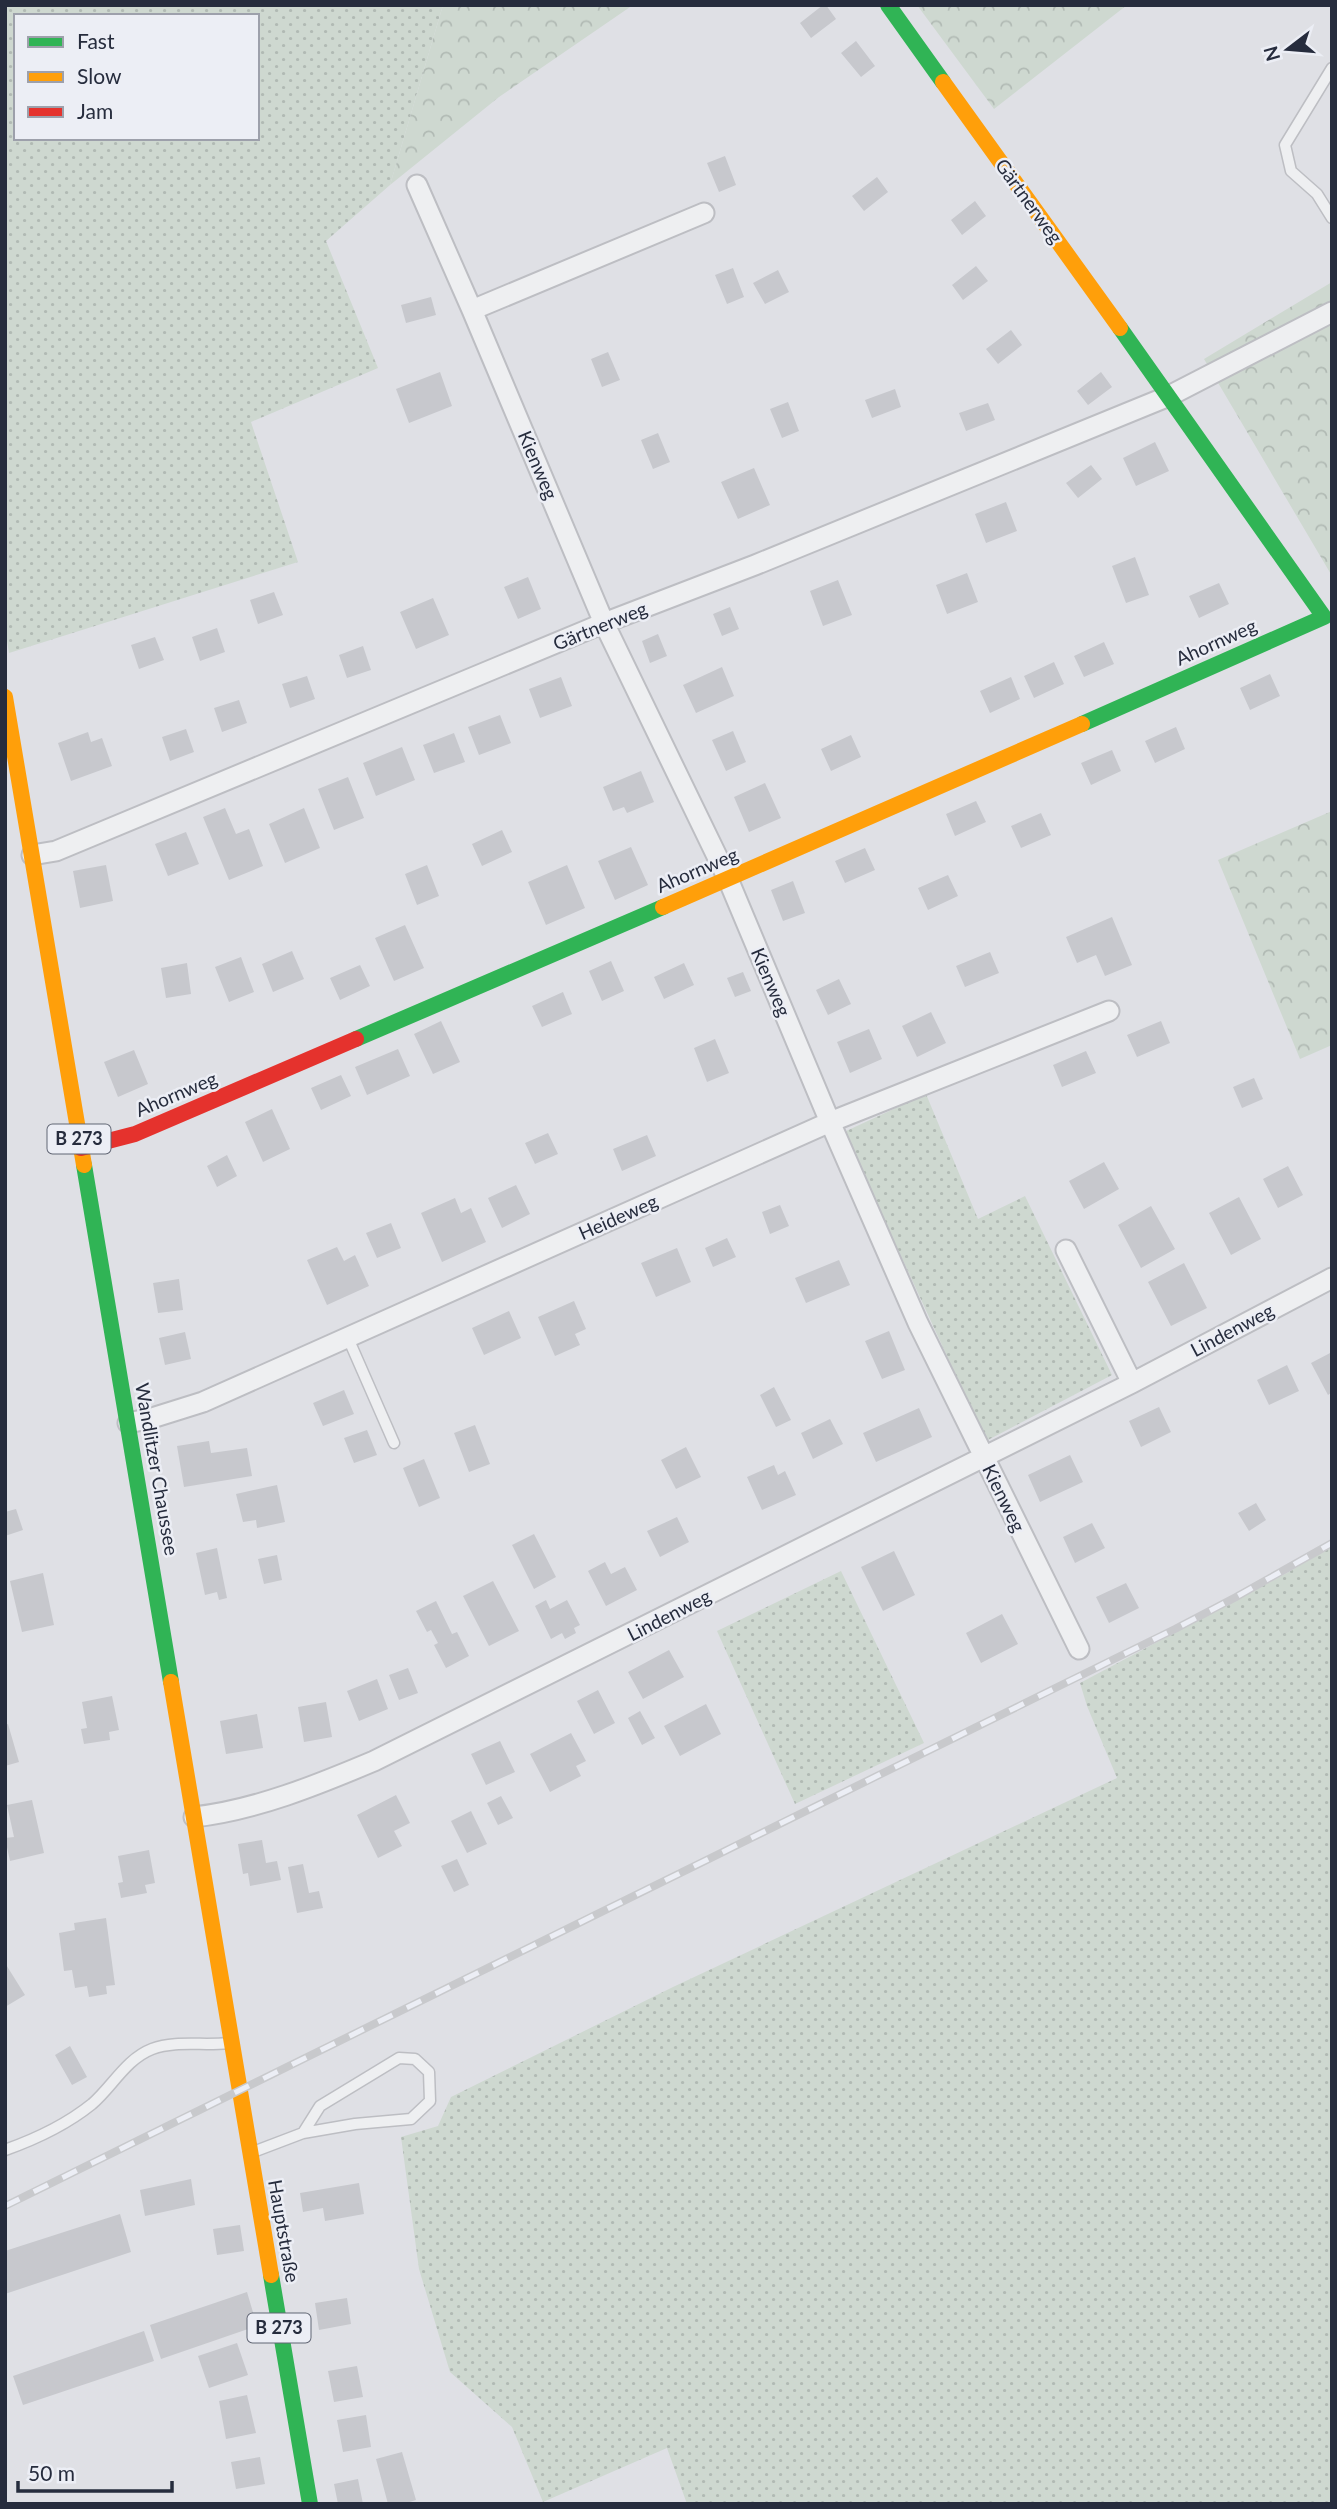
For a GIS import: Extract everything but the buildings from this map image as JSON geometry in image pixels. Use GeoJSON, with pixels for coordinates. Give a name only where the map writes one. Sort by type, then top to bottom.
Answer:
{"type":"FeatureCollection","features":[{"type":"Feature","properties":{"kind":"street","name":"Gärtnerweg"},"geometry":{"type":"LineString","coordinates":[[888,5],[1170,396],[1324,617]]}},
{"type":"Feature","properties":{"kind":"street","name":"Kienweg"},"geometry":{"type":"LineString","coordinates":[[417,185],[604,624],[728,879],[918,1323],[1079,1649]]}},
{"type":"Feature","properties":{"kind":"street"},"geometry":{"type":"LineString","coordinates":[[472,310],[704,213]]}},
{"type":"Feature","properties":{"kind":"street","name":"Gärtnerweg"},"geometry":{"type":"LineString","coordinates":[[32,855],[57,851],[604,624],[1170,396],[1332,312]]}},
{"type":"Feature","properties":{"kind":"street","name":"Ahornweg"},"geometry":{"type":"LineString","coordinates":[[81,1148],[135,1134],[728,879],[1324,617]]}},
{"type":"Feature","properties":{"kind":"street","name":"B 273"},"geometry":{"type":"LineString","coordinates":[[5,697],[32,855]]}},
{"type":"Feature","properties":{"kind":"street","name":"Wandlitzer Chaussee"},"geometry":{"type":"LineString","coordinates":[[32,855],[239,2090]]}},
{"type":"Feature","properties":{"kind":"street","name":"Heideweg"},"geometry":{"type":"LineString","coordinates":[[128,1423],[204,1402],[830,1122],[1109,1011]]}},
{"type":"Feature","properties":{"kind":"street"},"geometry":{"type":"LineString","coordinates":[[1066,1250],[1132,1383]]}},
{"type":"Feature","properties":{"kind":"street","name":"Lindenweg"},"geometry":{"type":"LineString","coordinates":[[194,1817],[240,1808],[312,1787],[374,1762],[984,1458],[1332,1278]]}},
{"type":"Feature","properties":{"kind":"street","name":"Hauptstraße"},"geometry":{"type":"LineString","coordinates":[[239,2090],[310,2504]]}},
{"type":"Feature","properties":{"kind":"lane"},"geometry":{"type":"LineString","coordinates":[[1332,68],[1285,145],[1291,171],[1317,194],[1332,218]]}},
{"type":"Feature","properties":{"kind":"lane"},"geometry":{"type":"LineString","coordinates":[[348,1338],[394,1443]]}},
{"type":"Feature","properties":{"kind":"lane"},"geometry":{"type":"LineString","coordinates":[[5,2150],[55,2129],[92,2104],[129,2064],[150,2050],[175,2044],[213,2045],[232,2042]]}},
{"type":"Feature","properties":{"kind":"lane"},"geometry":{"type":"LineString","coordinates":[[249,2153],[303,2133],[355,2124],[411,2119],[430,2101],[429,2072],[415,2059],[399,2058],[320,2106],[303,2133]]}},
{"type":"Feature","properties":{"kind":"green space"},"geometry":{"type":"Polygon","coordinates":[[[5,5],[443,5],[390,185],[326,241],[378,368],[251,422],[298,562],[9,653],[5,629],[5,5]]]}},
{"type":"Feature","properties":{"kind":"green space"},"geometry":{"type":"Polygon","coordinates":[[[443,5],[633,5],[499,97],[390,185],[443,5]]]}},
{"type":"Feature","properties":{"kind":"green space"},"geometry":{"type":"Polygon","coordinates":[[[917,5],[1127,5],[994,109],[917,5]]]}},
{"type":"Feature","properties":{"kind":"green space"},"geometry":{"type":"Polygon","coordinates":[[[1332,282],[1332,576],[1204,359],[1332,282]]]}},
{"type":"Feature","properties":{"kind":"green space"},"geometry":{"type":"Polygon","coordinates":[[[1332,811],[1332,1045],[1300,1059],[1218,860],[1332,811]]]}},
{"type":"Feature","properties":{"kind":"green space"},"geometry":{"type":"Polygon","coordinates":[[[926,1094],[978,1219],[1025,1196],[1112,1375],[986,1441],[844,1132],[926,1094]]]}},
{"type":"Feature","properties":{"kind":"green space"},"geometry":{"type":"Polygon","coordinates":[[[1332,1546],[1332,2504],[687,2504],[667,2448],[543,2502],[512,2427],[450,2372],[419,2269],[401,2137],[438,2126],[451,2097],[673,1987],[1117,1778],[1080,1683],[1287,1573],[1332,1546]]]}},
{"type":"Feature","properties":{"kind":"green space"},"geometry":{"type":"Polygon","coordinates":[[[841,1571],[924,1743],[795,1804],[717,1631],[841,1571]]]}},
{"type":"Feature","properties":{"kind":"railway"},"geometry":{"type":"LineString","coordinates":[[5,2206],[1175,1629],[1332,1543]]}},
{"type":"Feature","properties":{"kind":"traffic: fast"},"geometry":{"type":"LineString","coordinates":[[888,5],[943,82]]}},
{"type":"Feature","properties":{"kind":"traffic: fast"},"geometry":{"type":"LineString","coordinates":[[1082,724],[1324,617],[1120,328]]}},
{"type":"Feature","properties":{"kind":"traffic: fast"},"geometry":{"type":"LineString","coordinates":[[356,1039],[663,907]]}},
{"type":"Feature","properties":{"kind":"traffic: fast"},"geometry":{"type":"LineString","coordinates":[[84,1165],[171,1682]]}},
{"type":"Feature","properties":{"kind":"traffic: fast"},"geometry":{"type":"LineString","coordinates":[[271,2275],[310,2504]]}},
{"type":"Feature","properties":{"kind":"traffic: slow"},"geometry":{"type":"LineString","coordinates":[[943,82],[1120,328]]}},
{"type":"Feature","properties":{"kind":"traffic: slow"},"geometry":{"type":"LineString","coordinates":[[5,697],[84,1165]]}},
{"type":"Feature","properties":{"kind":"traffic: slow"},"geometry":{"type":"LineString","coordinates":[[663,907],[1082,724]]}},
{"type":"Feature","properties":{"kind":"traffic: slow"},"geometry":{"type":"LineString","coordinates":[[171,1682],[271,2275]]}},
{"type":"Feature","properties":{"kind":"traffic: jam"},"geometry":{"type":"LineString","coordinates":[[81,1148],[135,1134],[356,1039]]}}]}
